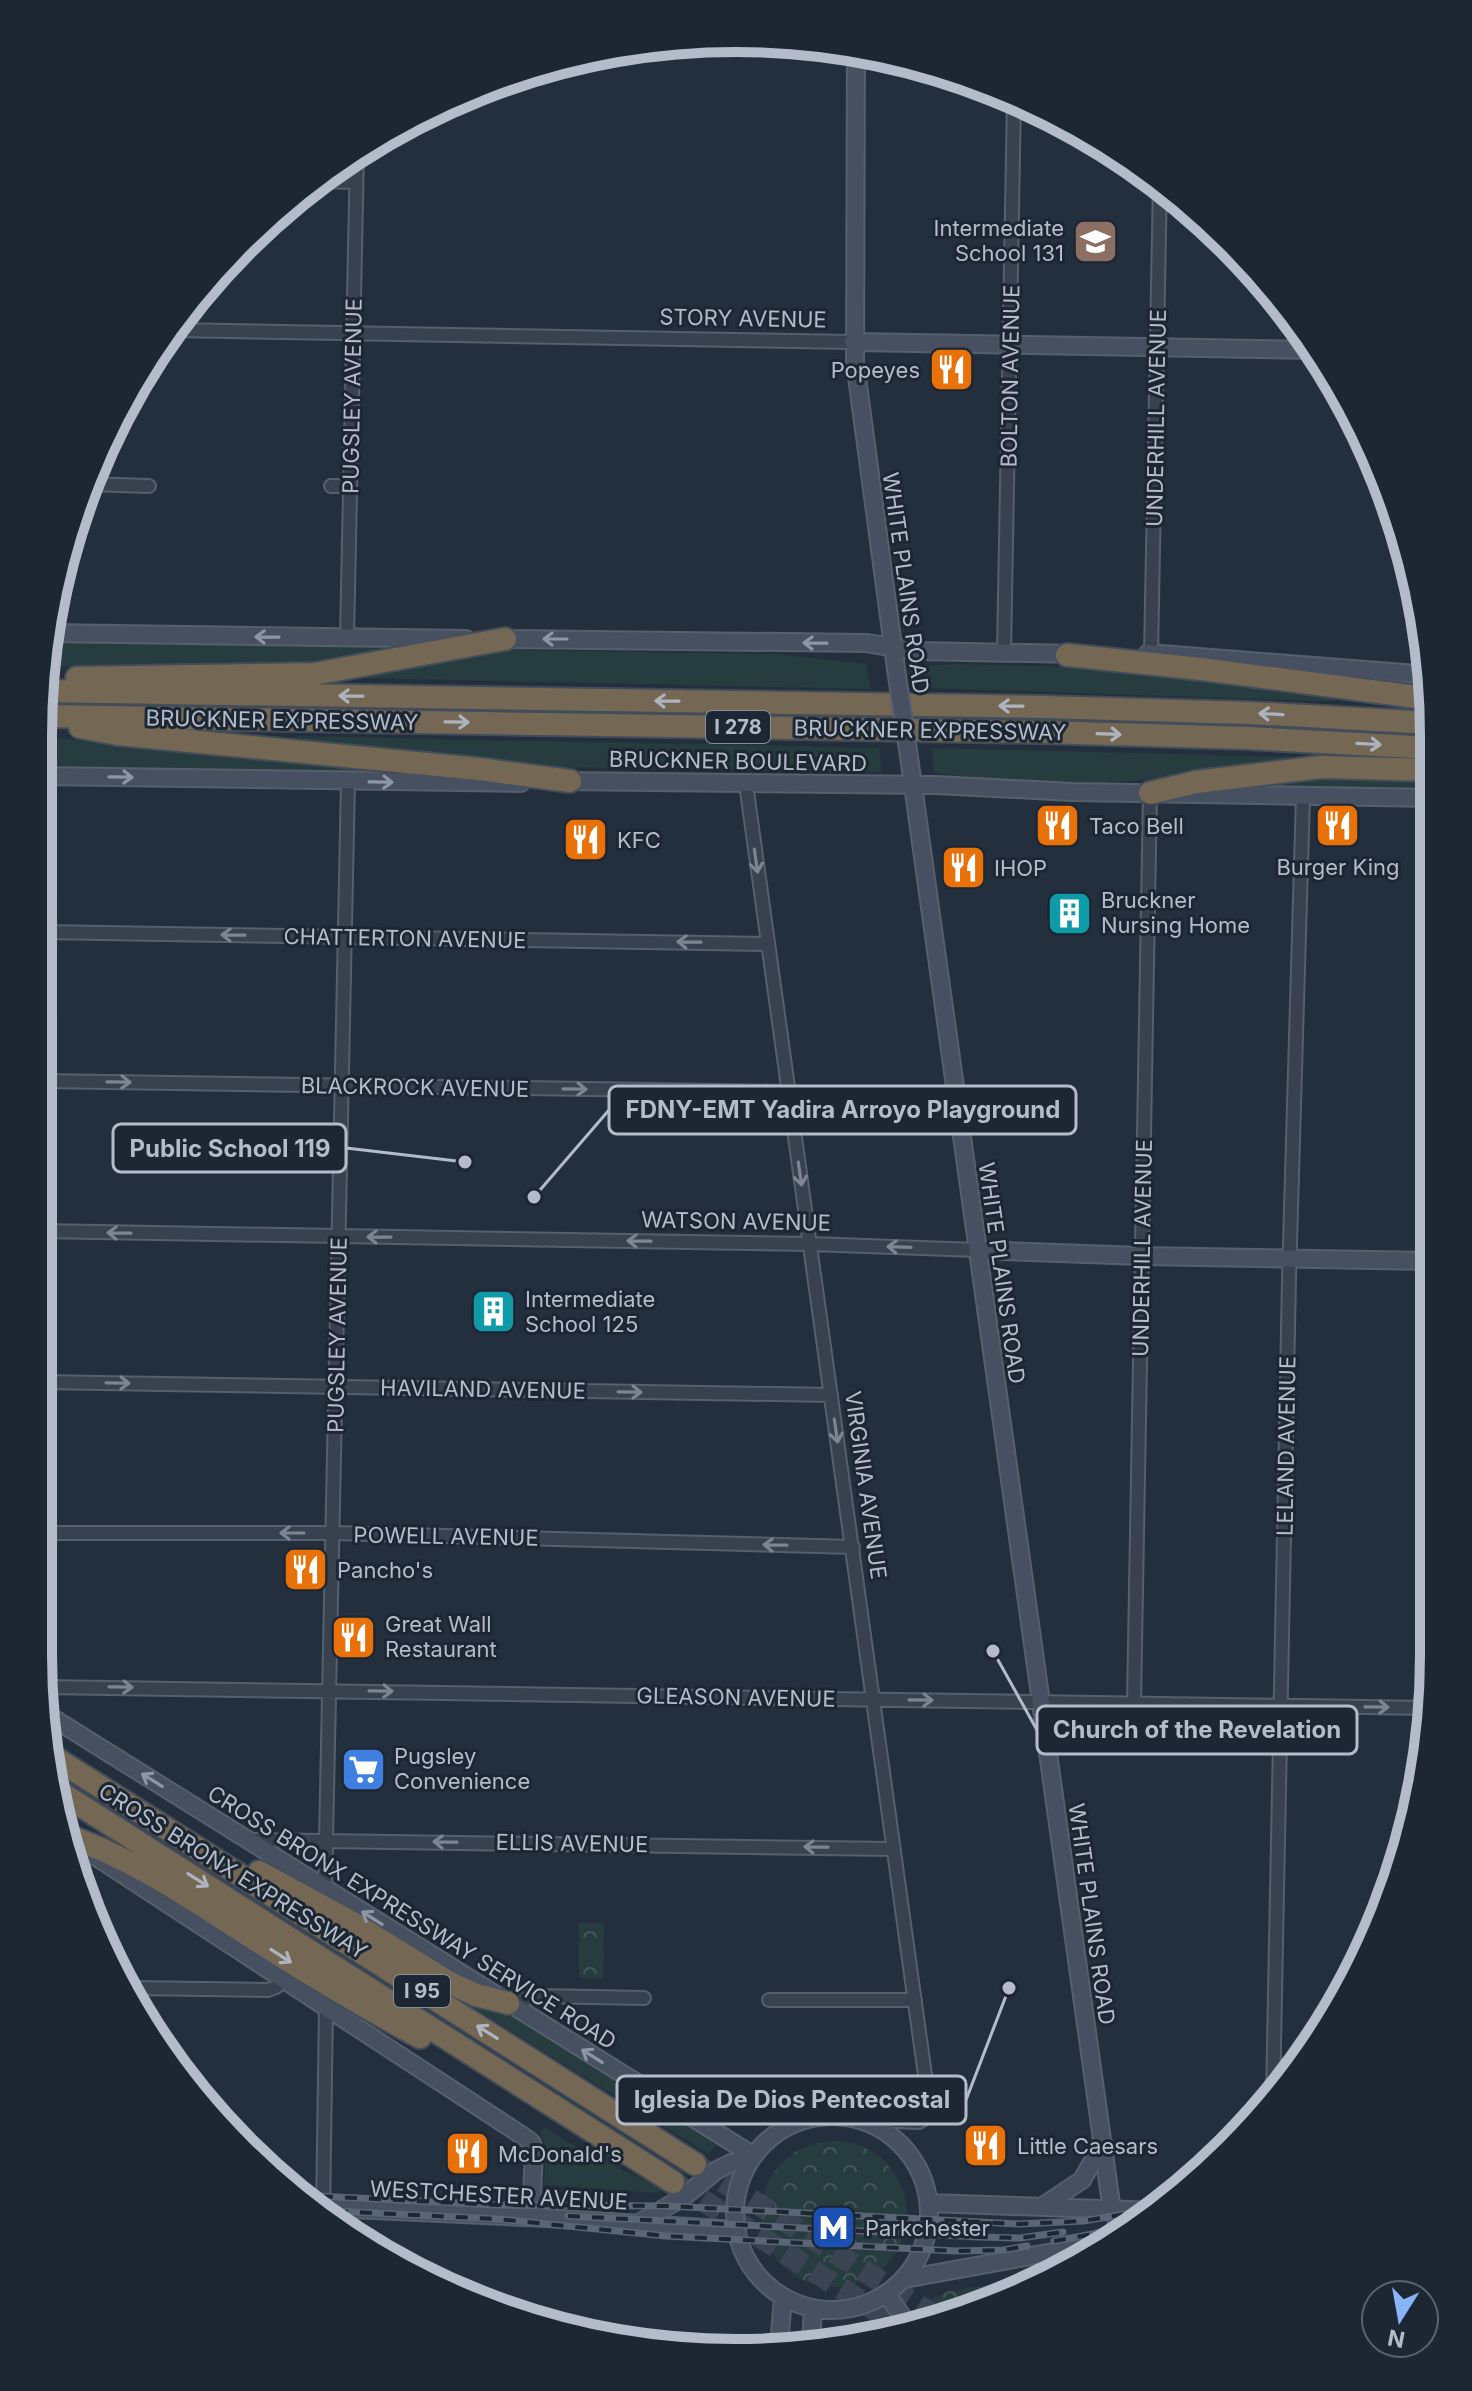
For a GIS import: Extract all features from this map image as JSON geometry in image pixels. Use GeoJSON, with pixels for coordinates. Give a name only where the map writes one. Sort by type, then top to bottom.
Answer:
{"type":"FeatureCollection","features":[{"type":"Feature","properties":{"kind":"highway"},"geometry":{"type":"LineString","coordinates":[[54,680],[314,674],[505,639]]}},
{"type":"Feature","properties":{"kind":"highway"},"geometry":{"type":"LineString","coordinates":[[1067,655],[1419,697]]}},
{"type":"Feature","properties":{"kind":"highway","name":"BRUCKNER EXPRESSWAY"},"geometry":{"type":"LineString","coordinates":[[53,691],[1071,707],[1420,722]]}},
{"type":"Feature","properties":{"kind":"highway","name":"BRUCKNER EXPRESSWAY"},"geometry":{"type":"LineString","coordinates":[[52,718],[1055,732],[1420,747]]}},
{"type":"Feature","properties":{"kind":"highway"},"geometry":{"type":"LineString","coordinates":[[52,720],[117,734],[570,781]]}},
{"type":"Feature","properties":{"kind":"highway"},"geometry":{"type":"LineString","coordinates":[[1150,793],[1196,782],[1321,767],[1420,770]]}},
{"type":"Feature","properties":{"kind":"highway","name":"CROSS BRONX EXPRESSWAY"},"geometry":{"type":"LineString","coordinates":[[61,1761],[695,2164]]}},
{"type":"Feature","properties":{"kind":"highway","name":"CROSS BRONX EXPRESSWAY"},"geometry":{"type":"LineString","coordinates":[[67,1797],[673,2182]]}},
{"type":"Feature","properties":{"kind":"highway"},"geometry":{"type":"LineString","coordinates":[[150,1819],[321,1905],[450,1983],[476,1995],[508,2003]]}},
{"type":"Feature","properties":{"kind":"highway"},"geometry":{"type":"LineString","coordinates":[[78,1841],[106,1850],[138,1866],[328,1986],[601,2136]]}},
{"type":"Feature","properties":{"kind":"main road","name":"WHITE PLAINS ROAD"},"geometry":{"type":"LineString","coordinates":[[856,63],[853,342],[872,507],[1073,1948],[1112,2211],[1118,2223]]}},
{"type":"Feature","properties":{"kind":"main road","name":"STORY AVENUE"},"geometry":{"type":"LineString","coordinates":[[853,342],[1157,347],[1297,345]]}},
{"type":"Feature","properties":{"kind":"main road"},"geometry":{"type":"LineString","coordinates":[[60,633],[866,643],[917,651],[1151,654],[1417,674]]}},
{"type":"Feature","properties":{"kind":"main road","name":"BRUCKNER BOULEVARD"},"geometry":{"type":"LineString","coordinates":[[52,776],[913,785],[1420,798]]}},
{"type":"Feature","properties":{"kind":"main road","name":"WATSON AVENUE"},"geometry":{"type":"LineString","coordinates":[[977,1250],[1420,1261]]}},
{"type":"Feature","properties":{"kind":"main road","name":"CROSS BRONX EXPRESSWAY SERVICE ROAD"},"geometry":{"type":"LineString","coordinates":[[55,1719],[753,2157]]}},
{"type":"Feature","properties":{"kind":"main road"},"geometry":{"type":"LineString","coordinates":[[79,1845],[532,2143],[531,2217]]}},
{"type":"Feature","properties":{"kind":"main road"},"geometry":{"type":"LineString","coordinates":[[824,2117],[852,2119],[882,2130],[902,2146],[921,2174],[929,2203],[929,2225],[918,2260],[904,2279],[887,2294],[852,2309],[813,2309],[783,2297],[753,2270],[736,2230],[737,2195],[753,2157],[773,2136],[797,2123],[824,2117]]}},
{"type":"Feature","properties":{"kind":"main road"},"geometry":{"type":"LineString","coordinates":[[1043,2206],[1082,2180],[1103,2143]]}},
{"type":"Feature","properties":{"kind":"main road","name":"WESTCHESTER AVENUE"},"geometry":{"type":"LineString","coordinates":[[638,2224],[685,2196],[717,2170],[753,2157]]}},
{"type":"Feature","properties":{"kind":"main road"},"geometry":{"type":"LineString","coordinates":[[929,2203],[1134,2211]]}},
{"type":"Feature","properties":{"kind":"main road","name":"WESTCHESTER AVENUE"},"geometry":{"type":"LineString","coordinates":[[338,2211],[531,2217],[736,2230]]}},
{"type":"Feature","properties":{"kind":"main road"},"geometry":{"type":"LineString","coordinates":[[1106,2230],[1112,2211]]}},
{"type":"Feature","properties":{"kind":"main road"},"geometry":{"type":"LineString","coordinates":[[904,2279],[1084,2244]]}},
{"type":"Feature","properties":{"kind":"main road"},"geometry":{"type":"LineString","coordinates":[[887,2294],[903,2318]]}},
{"type":"Feature","properties":{"kind":"main road"},"geometry":{"type":"LineString","coordinates":[[780,2338],[783,2297]]}},
{"type":"Feature","properties":{"kind":"main road"},"geometry":{"type":"LineString","coordinates":[[811,2335],[813,2309]]}},
{"type":"Feature","properties":{"kind":"street","name":"BOLTON AVENUE"},"geometry":{"type":"LineString","coordinates":[[1004,653],[1014,111]]}},
{"type":"Feature","properties":{"kind":"street","name":"PUGSLEY AVENUE"},"geometry":{"type":"LineString","coordinates":[[347,638],[357,167]]}},
{"type":"Feature","properties":{"kind":"street"},"geometry":{"type":"LineString","coordinates":[[336,181],[356,182]]}},
{"type":"Feature","properties":{"kind":"street","name":"UNDERHILL AVENUE"},"geometry":{"type":"LineString","coordinates":[[1151,654],[1160,199]]}},
{"type":"Feature","properties":{"kind":"street","name":"STORY AVENUE"},"geometry":{"type":"LineString","coordinates":[[186,330],[853,342]]}},
{"type":"Feature","properties":{"kind":"street"},"geometry":{"type":"LineString","coordinates":[[100,484],[149,486]]}},
{"type":"Feature","properties":{"kind":"street"},"geometry":{"type":"LineString","coordinates":[[331,486],[350,486]]}},
{"type":"Feature","properties":{"kind":"street","name":"PUGSLEY AVENUE"},"geometry":{"type":"LineString","coordinates":[[325,1889],[348,781]]}},
{"type":"Feature","properties":{"kind":"street","name":"VIRGINIA AVENUE"},"geometry":{"type":"LineString","coordinates":[[746,784],[929,2104],[927,2117],[914,2123],[852,2119]]}},
{"type":"Feature","properties":{"kind":"street","name":"UNDERHILL AVENUE"},"geometry":{"type":"LineString","coordinates":[[1134,1703],[1150,793]]}},
{"type":"Feature","properties":{"kind":"street","name":"LELAND AVENUE"},"geometry":{"type":"LineString","coordinates":[[1273,2078],[1303,796]]}},
{"type":"Feature","properties":{"kind":"street","name":"CHATTERTON AVENUE"},"geometry":{"type":"LineString","coordinates":[[52,932],[767,944]]}},
{"type":"Feature","properties":{"kind":"street","name":"BLACKROCK AVENUE"},"geometry":{"type":"LineString","coordinates":[[52,1081],[789,1092]]}},
{"type":"Feature","properties":{"kind":"street","name":"WATSON AVENUE"},"geometry":{"type":"LineString","coordinates":[[52,1231],[810,1244],[977,1250]]}},
{"type":"Feature","properties":{"kind":"street","name":"HAVILAND AVENUE"},"geometry":{"type":"LineString","coordinates":[[52,1382],[831,1395]]}},
{"type":"Feature","properties":{"kind":"street","name":"POWELL AVENUE"},"geometry":{"type":"LineString","coordinates":[[52,1533],[333,1533],[853,1547]]}},
{"type":"Feature","properties":{"kind":"street","name":"GLEASON AVENUE"},"geometry":{"type":"LineString","coordinates":[[53,1687],[1418,1708]]}},
{"type":"Feature","properties":{"kind":"street","name":"ELLIS AVENUE"},"geometry":{"type":"LineString","coordinates":[[249,1840],[894,1849]]}},
{"type":"Feature","properties":{"kind":"street"},"geometry":{"type":"LineString","coordinates":[[139,1988],[268,1990],[276,1987],[283,1978]]}},
{"type":"Feature","properties":{"kind":"street"},"geometry":{"type":"LineString","coordinates":[[508,2003],[538,1996],[644,1998]]}},
{"type":"Feature","properties":{"kind":"street"},"geometry":{"type":"LineString","coordinates":[[769,2000],[915,2000]]}},
{"type":"Feature","properties":{"kind":"street"},"geometry":{"type":"LineString","coordinates":[[319,2197],[326,2006]]}},
{"type":"Feature","properties":{"kind":"green space"},"geometry":{"type":"Polygon","coordinates":[[[59,641],[334,645],[398,649],[306,665],[56,667],[59,641]]]}},
{"type":"Feature","properties":{"kind":"green space"},"geometry":{"type":"Polygon","coordinates":[[[512,650],[777,654],[866,664],[871,689],[357,678],[357,674],[512,650]]]}},
{"type":"Feature","properties":{"kind":"green space"},"geometry":{"type":"Polygon","coordinates":[[[953,664],[1148,669],[1336,696],[1334,701],[1317,701],[923,688],[920,666],[953,664]]]}},
{"type":"Feature","properties":{"kind":"green space"},"geometry":{"type":"Polygon","coordinates":[[[297,736],[879,748],[882,772],[545,767],[297,743],[297,736]]]}},
{"type":"Feature","properties":{"kind":"green space"},"geometry":{"type":"Polygon","coordinates":[[[52,738],[342,765],[394,773],[52,766],[52,738]]]}},
{"type":"Feature","properties":{"kind":"green space"},"geometry":{"type":"Polygon","coordinates":[[[932,748],[1292,757],[1291,762],[1184,776],[1058,784],[934,773],[932,748]]]}},
{"type":"Feature","properties":{"kind":"green space"},"geometry":{"type":"Polygon","coordinates":[[[1347,770],[1420,774],[1420,791],[1266,788],[1266,781],[1347,770]]]}},
{"type":"Feature","properties":{"kind":"green space"},"geometry":{"type":"Polygon","coordinates":[[[579,1923],[604,1923],[603,1979],[579,1978],[579,1923]]]}},
{"type":"Feature","properties":{"kind":"green space"},"geometry":{"type":"Polygon","coordinates":[[[450,1993],[520,2019],[717,2144],[708,2154],[450,1993]]]}},
{"type":"Feature","properties":{"kind":"green space"},"geometry":{"type":"Polygon","coordinates":[[[544,2127],[580,2149],[663,2189],[659,2193],[544,2185],[546,2147],[540,2133],[544,2127]]]}},
{"type":"Feature","properties":{"kind":"green space"},"geometry":{"type":"Polygon","coordinates":[[[834,2141],[862,2146],[886,2162],[902,2186],[907,2214],[902,2242],[886,2266],[862,2282],[834,2287],[806,2282],[782,2266],[766,2242],[761,2214],[766,2186],[782,2162],[806,2146],[834,2141]]]}},
{"type":"Feature","properties":{"kind":"green space"},"geometry":{"type":"Polygon","coordinates":[[[1010,2281],[919,2314],[916,2309],[945,2292],[1010,2281]]]}},
{"type":"Feature","properties":{"kind":"tunnel"},"geometry":{"type":"LineString","coordinates":[[695,2164],[928,2311]]}},
{"type":"Feature","properties":{"kind":"tunnel"},"geometry":{"type":"LineString","coordinates":[[674,2182],[892,2321]]}},
{"type":"Feature","properties":{"kind":"railway"},"geometry":{"type":"LineString","coordinates":[[318,2196],[498,2205],[667,2206],[1019,2224],[1083,2221],[1131,2213]]}},
{"type":"Feature","properties":{"kind":"railway"},"geometry":{"type":"LineString","coordinates":[[338,2211],[497,2219],[666,2236],[956,2251],[1027,2246]]}},
{"type":"Feature","properties":{"kind":"railway"},"geometry":{"type":"LineString","coordinates":[[568,2216],[979,2237],[1020,2238],[1063,2232]]}},
{"type":"Feature","properties":{"kind":"railway"},"geometry":{"type":"LineString","coordinates":[[1054,2241],[1102,2233]]}},
{"type":"Feature","properties":{"kind":"place","name":"Intermediate School 131"},"geometry":{"type":"Point","coordinates":[1095,241]}},
{"type":"Feature","properties":{"kind":"place","name":"Popeyes"},"geometry":{"type":"Point","coordinates":[951,370]}},
{"type":"Feature","properties":{"kind":"place","name":"Taco Bell"},"geometry":{"type":"Point","coordinates":[1058,826]}},
{"type":"Feature","properties":{"kind":"place","name":"Burger King"},"geometry":{"type":"Point","coordinates":[1338,826]}},
{"type":"Feature","properties":{"kind":"place","name":"KFC"},"geometry":{"type":"Point","coordinates":[586,840]}},
{"type":"Feature","properties":{"kind":"place","name":"IHOP"},"geometry":{"type":"Point","coordinates":[963,868]}},
{"type":"Feature","properties":{"kind":"place","name":"Bruckner Nursing Home"},"geometry":{"type":"Point","coordinates":[1070,913]}},
{"type":"Feature","properties":{"kind":"place","name":"Public School 119"},"geometry":{"type":"Point","coordinates":[465,1162]}},
{"type":"Feature","properties":{"kind":"place","name":"FDNY-EMT Yadira Arroyo Playground"},"geometry":{"type":"Point","coordinates":[534,1197]}},
{"type":"Feature","properties":{"kind":"place","name":"Intermediate School 125"},"geometry":{"type":"Point","coordinates":[494,1312]}},
{"type":"Feature","properties":{"kind":"place","name":"Pancho's"},"geometry":{"type":"Point","coordinates":[306,1570]}},
{"type":"Feature","properties":{"kind":"place","name":"Great Wall Restaurant"},"geometry":{"type":"Point","coordinates":[354,1637]}},
{"type":"Feature","properties":{"kind":"place","name":"Church of the Revelation"},"geometry":{"type":"Point","coordinates":[993,1651]}},
{"type":"Feature","properties":{"kind":"place","name":"Pugsley Convenience"},"geometry":{"type":"Point","coordinates":[363,1769]}},
{"type":"Feature","properties":{"kind":"place","name":"Iglesia De Dios Pentecostal"},"geometry":{"type":"Point","coordinates":[1009,1988]}},
{"type":"Feature","properties":{"kind":"place","name":"Little Caesars"},"geometry":{"type":"Point","coordinates":[986,2146]}},
{"type":"Feature","properties":{"kind":"place","name":"McDonald's"},"geometry":{"type":"Point","coordinates":[467,2154]}},
{"type":"Feature","properties":{"kind":"place","name":"Parkchester"},"geometry":{"type":"Point","coordinates":[834,2228]}}]}
